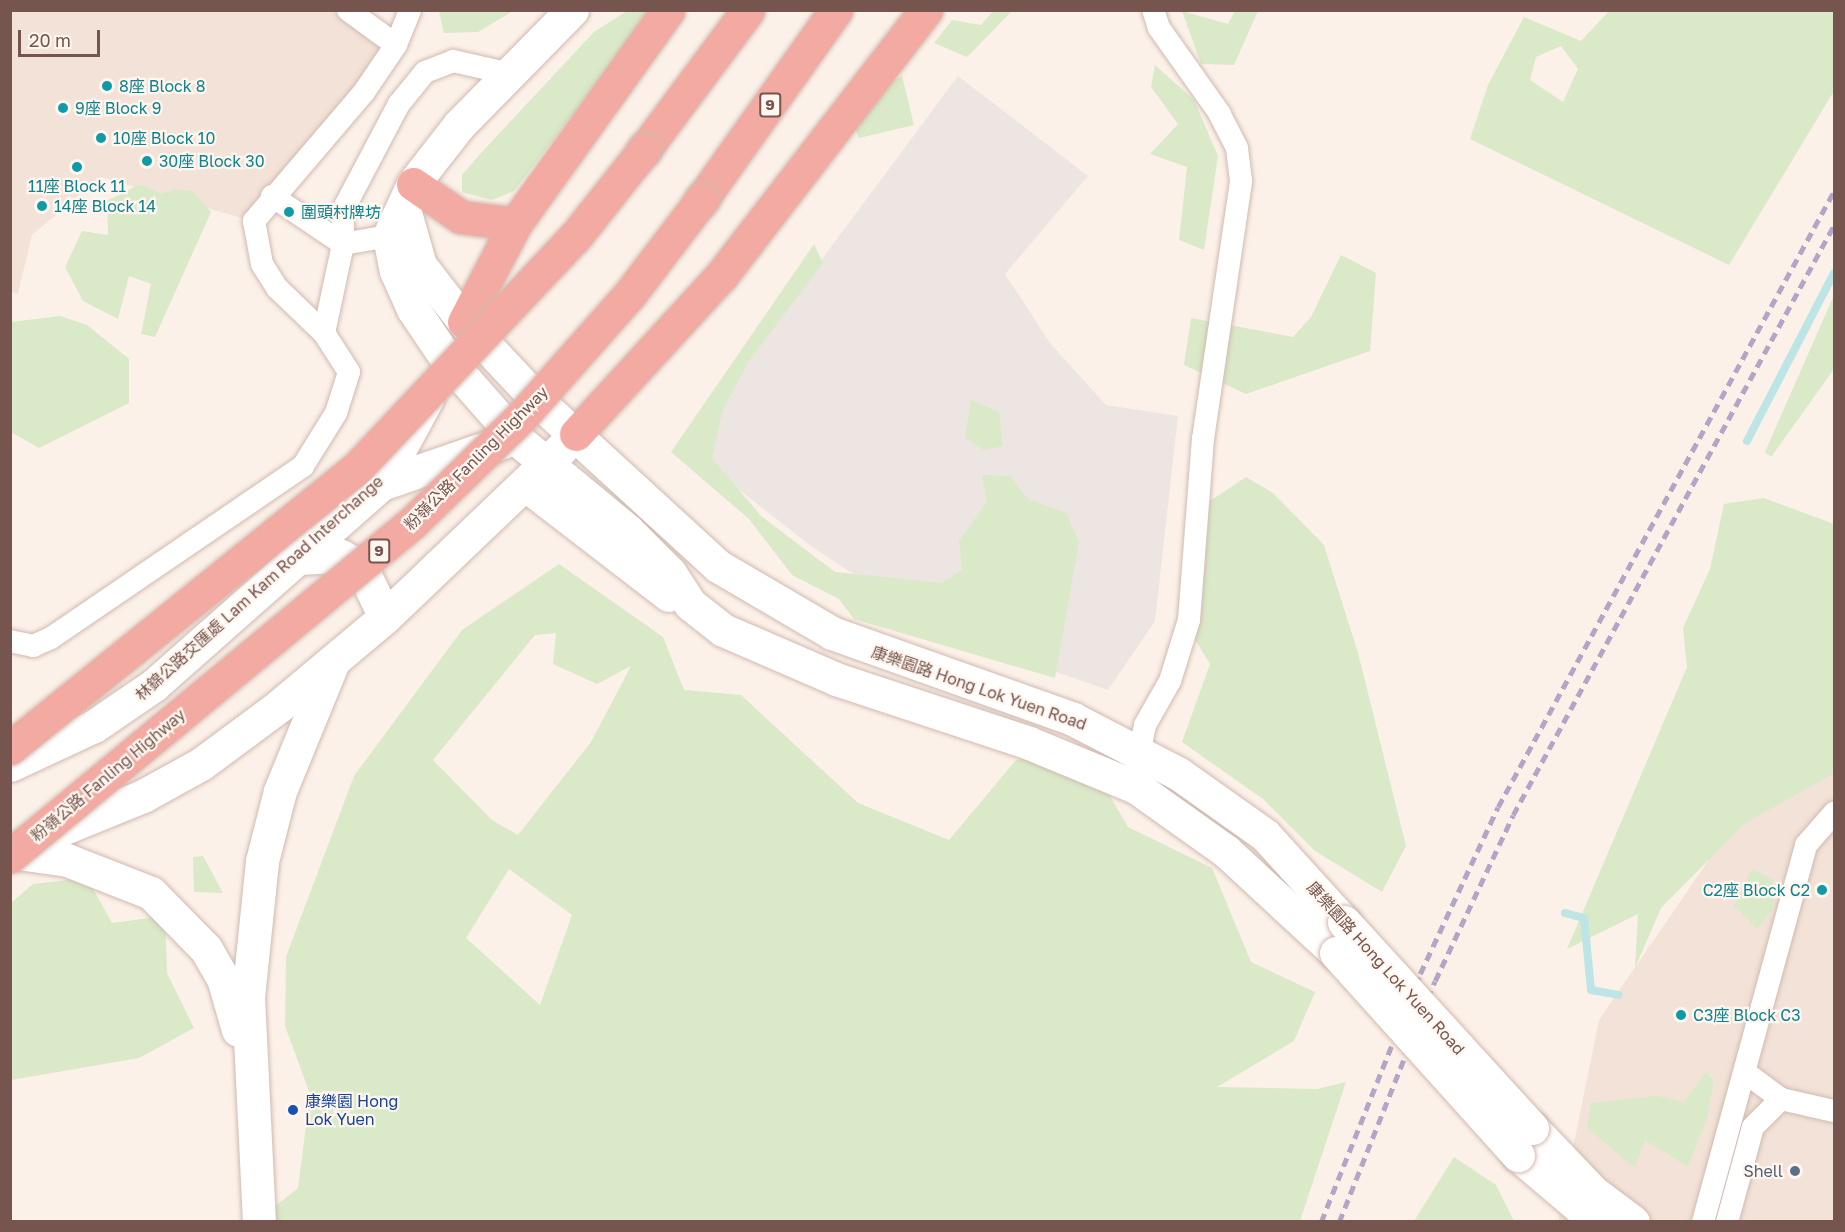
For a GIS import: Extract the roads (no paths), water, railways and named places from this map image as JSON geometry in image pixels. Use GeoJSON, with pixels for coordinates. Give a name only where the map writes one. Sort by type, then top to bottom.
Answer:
{"type":"FeatureCollection","features":[{"type":"Feature","properties":{"kind":"highway"},"geometry":{"type":"LineString","coordinates":[[464,322],[515,224],[668,10]]}},
{"type":"Feature","properties":{"kind":"highway"},"geometry":{"type":"LineString","coordinates":[[10,748],[356,469],[575,237],[644,150],[748,10]]}},
{"type":"Feature","properties":{"kind":"highway","name":"粉嶺公路 Fanling Highway"},"geometry":{"type":"LineString","coordinates":[[10,852],[412,523],[530,407],[630,294],[702,199],[836,10]]}},
{"type":"Feature","properties":{"kind":"highway"},"geometry":{"type":"LineString","coordinates":[[576,434],[721,276],[926,10]]}},
{"type":"Feature","properties":{"kind":"highway"},"geometry":{"type":"LineString","coordinates":[[402,210],[515,224]]}},
{"type":"Feature","properties":{"kind":"main road"},"geometry":{"type":"LineString","coordinates":[[536,475],[518,440],[446,358],[413,309],[396,271],[402,210],[459,125],[572,10]]}},
{"type":"Feature","properties":{"kind":"main road","name":"康樂園路 Hong Lok Yuen Road"},"geometry":{"type":"LineString","coordinates":[[402,210],[420,265],[464,322],[690,544],[778,606],[858,644],[1043,707],[1138,751],[1245,818],[1344,922],[1525,1142],[1633,1221]]}},
{"type":"Feature","properties":{"kind":"main road","name":"林錦公路交匯處 Lam Kam Road Interchange"},"geometry":{"type":"LineString","coordinates":[[10,765],[123,708],[381,484],[464,322]]}},
{"type":"Feature","properties":{"kind":"main road"},"geometry":{"type":"LineString","coordinates":[[381,484],[482,445],[576,434]]}},
{"type":"Feature","properties":{"kind":"main road"},"geometry":{"type":"LineString","coordinates":[[10,852],[143,796],[201,764],[385,617],[536,475],[576,434]]}},
{"type":"Feature","properties":{"kind":"main road","name":"康樂園路 Hong Lok Yuen Road"},"geometry":{"type":"LineString","coordinates":[[536,475],[656,590],[690,604],[723,630],[836,679],[1029,743],[1136,787],[1227,852],[1336,953],[1525,1142],[1597,1221]]}},
{"type":"Feature","properties":{"kind":"main road"},"geometry":{"type":"LineString","coordinates":[[296,558],[340,556],[361,567],[385,617]]}},
{"type":"Feature","properties":{"kind":"main road"},"geometry":{"type":"LineString","coordinates":[[259,1221],[247,1064],[248,997],[262,861],[280,792],[334,659]]}},
{"type":"Feature","properties":{"kind":"main road"},"geometry":{"type":"LineString","coordinates":[[10,852],[115,874],[151,893],[181,918],[223,978],[247,1064]]}},
{"type":"Feature","properties":{"kind":"street"},"geometry":{"type":"LineString","coordinates":[[348,10],[396,45]]}},
{"type":"Feature","properties":{"kind":"street"},"geometry":{"type":"LineString","coordinates":[[10,641],[33,646],[51,638],[303,466],[336,413],[349,372],[324,333],[277,288],[262,264],[254,221],[272,196],[364,92],[396,45],[410,10]]}},
{"type":"Feature","properties":{"kind":"street"},"geometry":{"type":"LineString","coordinates":[[1136,787],[1138,751],[1189,620],[1203,439],[1241,181],[1237,148],[1220,114],[1159,28],[1153,10]]}},
{"type":"Feature","properties":{"kind":"street"},"geometry":{"type":"LineString","coordinates":[[324,333],[344,244],[344,210],[353,183],[399,104],[424,72],[453,61],[510,74]]}},
{"type":"Feature","properties":{"kind":"street"},"geometry":{"type":"LineString","coordinates":[[272,196],[344,244]]}},
{"type":"Feature","properties":{"kind":"street"},"geometry":{"type":"LineString","coordinates":[[344,244],[402,210]]}},
{"type":"Feature","properties":{"kind":"street"},"geometry":{"type":"LineString","coordinates":[[1703,1221],[1746,1073],[1806,845],[1834,813]]}},
{"type":"Feature","properties":{"kind":"street"},"geometry":{"type":"LineString","coordinates":[[1746,1073],[1781,1099],[1834,1111]]}},
{"type":"Feature","properties":{"kind":"street"},"geometry":{"type":"LineString","coordinates":[[1727,1221],[1753,1127],[1781,1099]]}},
{"type":"Feature","properties":{"kind":"waterway"},"geometry":{"type":"LineString","coordinates":[[1747,441],[1834,273]]}},
{"type":"Feature","properties":{"kind":"waterway"},"geometry":{"type":"LineString","coordinates":[[1565,913],[1584,918],[1591,990],[1619,995]]}},
{"type":"Feature","properties":{"kind":"railway"},"geometry":{"type":"LineString","coordinates":[[1321,1222],[1420,974],[1498,807],[1834,191]]}},
{"type":"Feature","properties":{"kind":"railway"},"geometry":{"type":"LineString","coordinates":[[1339,1222],[1435,981],[1513,815],[1834,225]]}},
{"type":"Feature","properties":{"kind":"place","name":"8座 Block 8"},"geometry":{"type":"Point","coordinates":[107,86]}},
{"type":"Feature","properties":{"kind":"place","name":"9座 Block 9"},"geometry":{"type":"Point","coordinates":[63,108]}},
{"type":"Feature","properties":{"kind":"place","name":"10座 Block 10"},"geometry":{"type":"Point","coordinates":[101,138]}},
{"type":"Feature","properties":{"kind":"place","name":"30座 Block 30"},"geometry":{"type":"Point","coordinates":[147,161]}},
{"type":"Feature","properties":{"kind":"place","name":"11座 Block 11"},"geometry":{"type":"Point","coordinates":[77,167]}},
{"type":"Feature","properties":{"kind":"place","name":"14座 Block 14"},"geometry":{"type":"Point","coordinates":[42,206]}},
{"type":"Feature","properties":{"kind":"place","name":"圍頭村牌坊"},"geometry":{"type":"Point","coordinates":[289,212]}},
{"type":"Feature","properties":{"kind":"place","name":"C2座 Block C2"},"geometry":{"type":"Point","coordinates":[1822,890]}},
{"type":"Feature","properties":{"kind":"place","name":"C3座 Block C3"},"geometry":{"type":"Point","coordinates":[1681,1015]}},
{"type":"Feature","properties":{"kind":"place","name":"康樂園 Hong Lok Yuen"},"geometry":{"type":"Point","coordinates":[293,1110]}},
{"type":"Feature","properties":{"kind":"place","name":"Shell"},"geometry":{"type":"Point","coordinates":[1795,1171]}}]}
